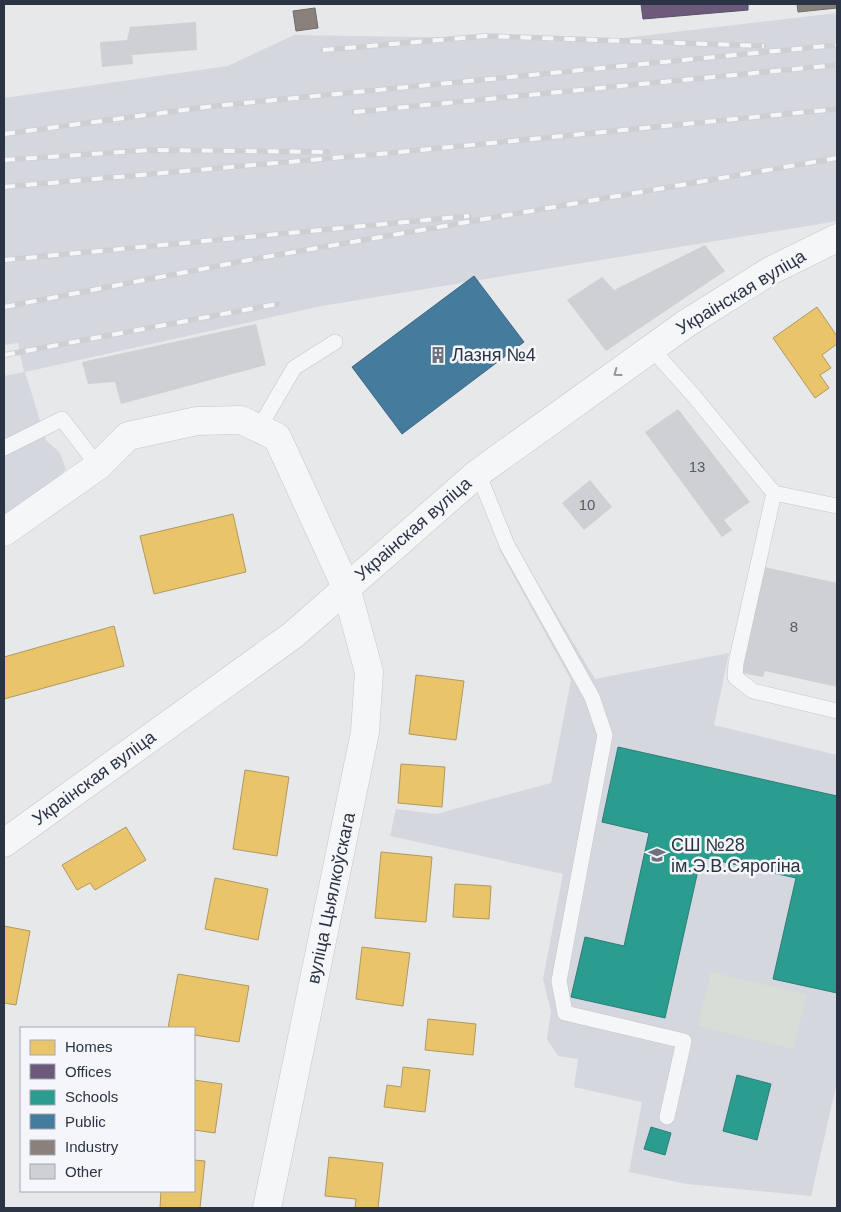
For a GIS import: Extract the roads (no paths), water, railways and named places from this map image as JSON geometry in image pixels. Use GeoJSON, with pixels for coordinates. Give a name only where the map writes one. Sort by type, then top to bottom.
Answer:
{"type":"FeatureCollection","features":[{"type":"Feature","properties":{"kind":"street","name":"Украінская вуліца"},"geometry":{"type":"LineString","coordinates":[[4,843],[293,635],[478,473],[687,322],[770,271],[837,238]]}},
{"type":"Feature","properties":{"kind":"street","name":"вуліца Цыялкоўскага"},"geometry":{"type":"LineString","coordinates":[[4,532],[98,466],[128,436],[196,421],[241,420],[277,437],[346,587],[369,672],[365,732],[267,1208]]}},
{"type":"Feature","properties":{"kind":"lane"},"geometry":{"type":"LineString","coordinates":[[259,428],[294,368],[335,342]]}},
{"type":"Feature","properties":{"kind":"lane"},"geometry":{"type":"LineString","coordinates":[[651,348],[693,395],[774,494],[837,506]]}},
{"type":"Feature","properties":{"kind":"lane"},"geometry":{"type":"LineString","coordinates":[[4,448],[62,419],[98,466]]}},
{"type":"Feature","properties":{"kind":"lane"},"geometry":{"type":"LineString","coordinates":[[478,473],[507,545],[592,697],[605,735],[558,981],[565,1014],[684,1041],[667,1117]]}},
{"type":"Feature","properties":{"kind":"lane"},"geometry":{"type":"LineString","coordinates":[[774,494],[736,663],[735,677],[753,691],[837,711]]}},
{"type":"Feature","properties":{"kind":"railway"},"geometry":{"type":"LineString","coordinates":[[323,50],[486,36],[764,46]]}},
{"type":"Feature","properties":{"kind":"railway"},"geometry":{"type":"LineString","coordinates":[[4,134],[214,106],[837,45]]}},
{"type":"Feature","properties":{"kind":"railway"},"geometry":{"type":"LineString","coordinates":[[354,112],[837,65]]}},
{"type":"Feature","properties":{"kind":"railway"},"geometry":{"type":"LineString","coordinates":[[4,187],[390,153],[837,109]]}},
{"type":"Feature","properties":{"kind":"railway"},"geometry":{"type":"LineString","coordinates":[[4,160],[149,150],[328,152]]}},
{"type":"Feature","properties":{"kind":"railway"},"geometry":{"type":"LineString","coordinates":[[4,307],[254,259],[837,158]]}},
{"type":"Feature","properties":{"kind":"railway"},"geometry":{"type":"LineString","coordinates":[[4,260],[469,216]]}},
{"type":"Feature","properties":{"kind":"railway"},"geometry":{"type":"LineString","coordinates":[[4,355],[277,304]]}},
{"type":"Feature","properties":{"kind":"place","name":"Лазня №4"},"geometry":{"type":"Point","coordinates":[438,355]}},
{"type":"Feature","properties":{"kind":"place","name":"СШ №28 ім.Э.В.Сярогіна"},"geometry":{"type":"Point","coordinates":[657,855]}}]}
